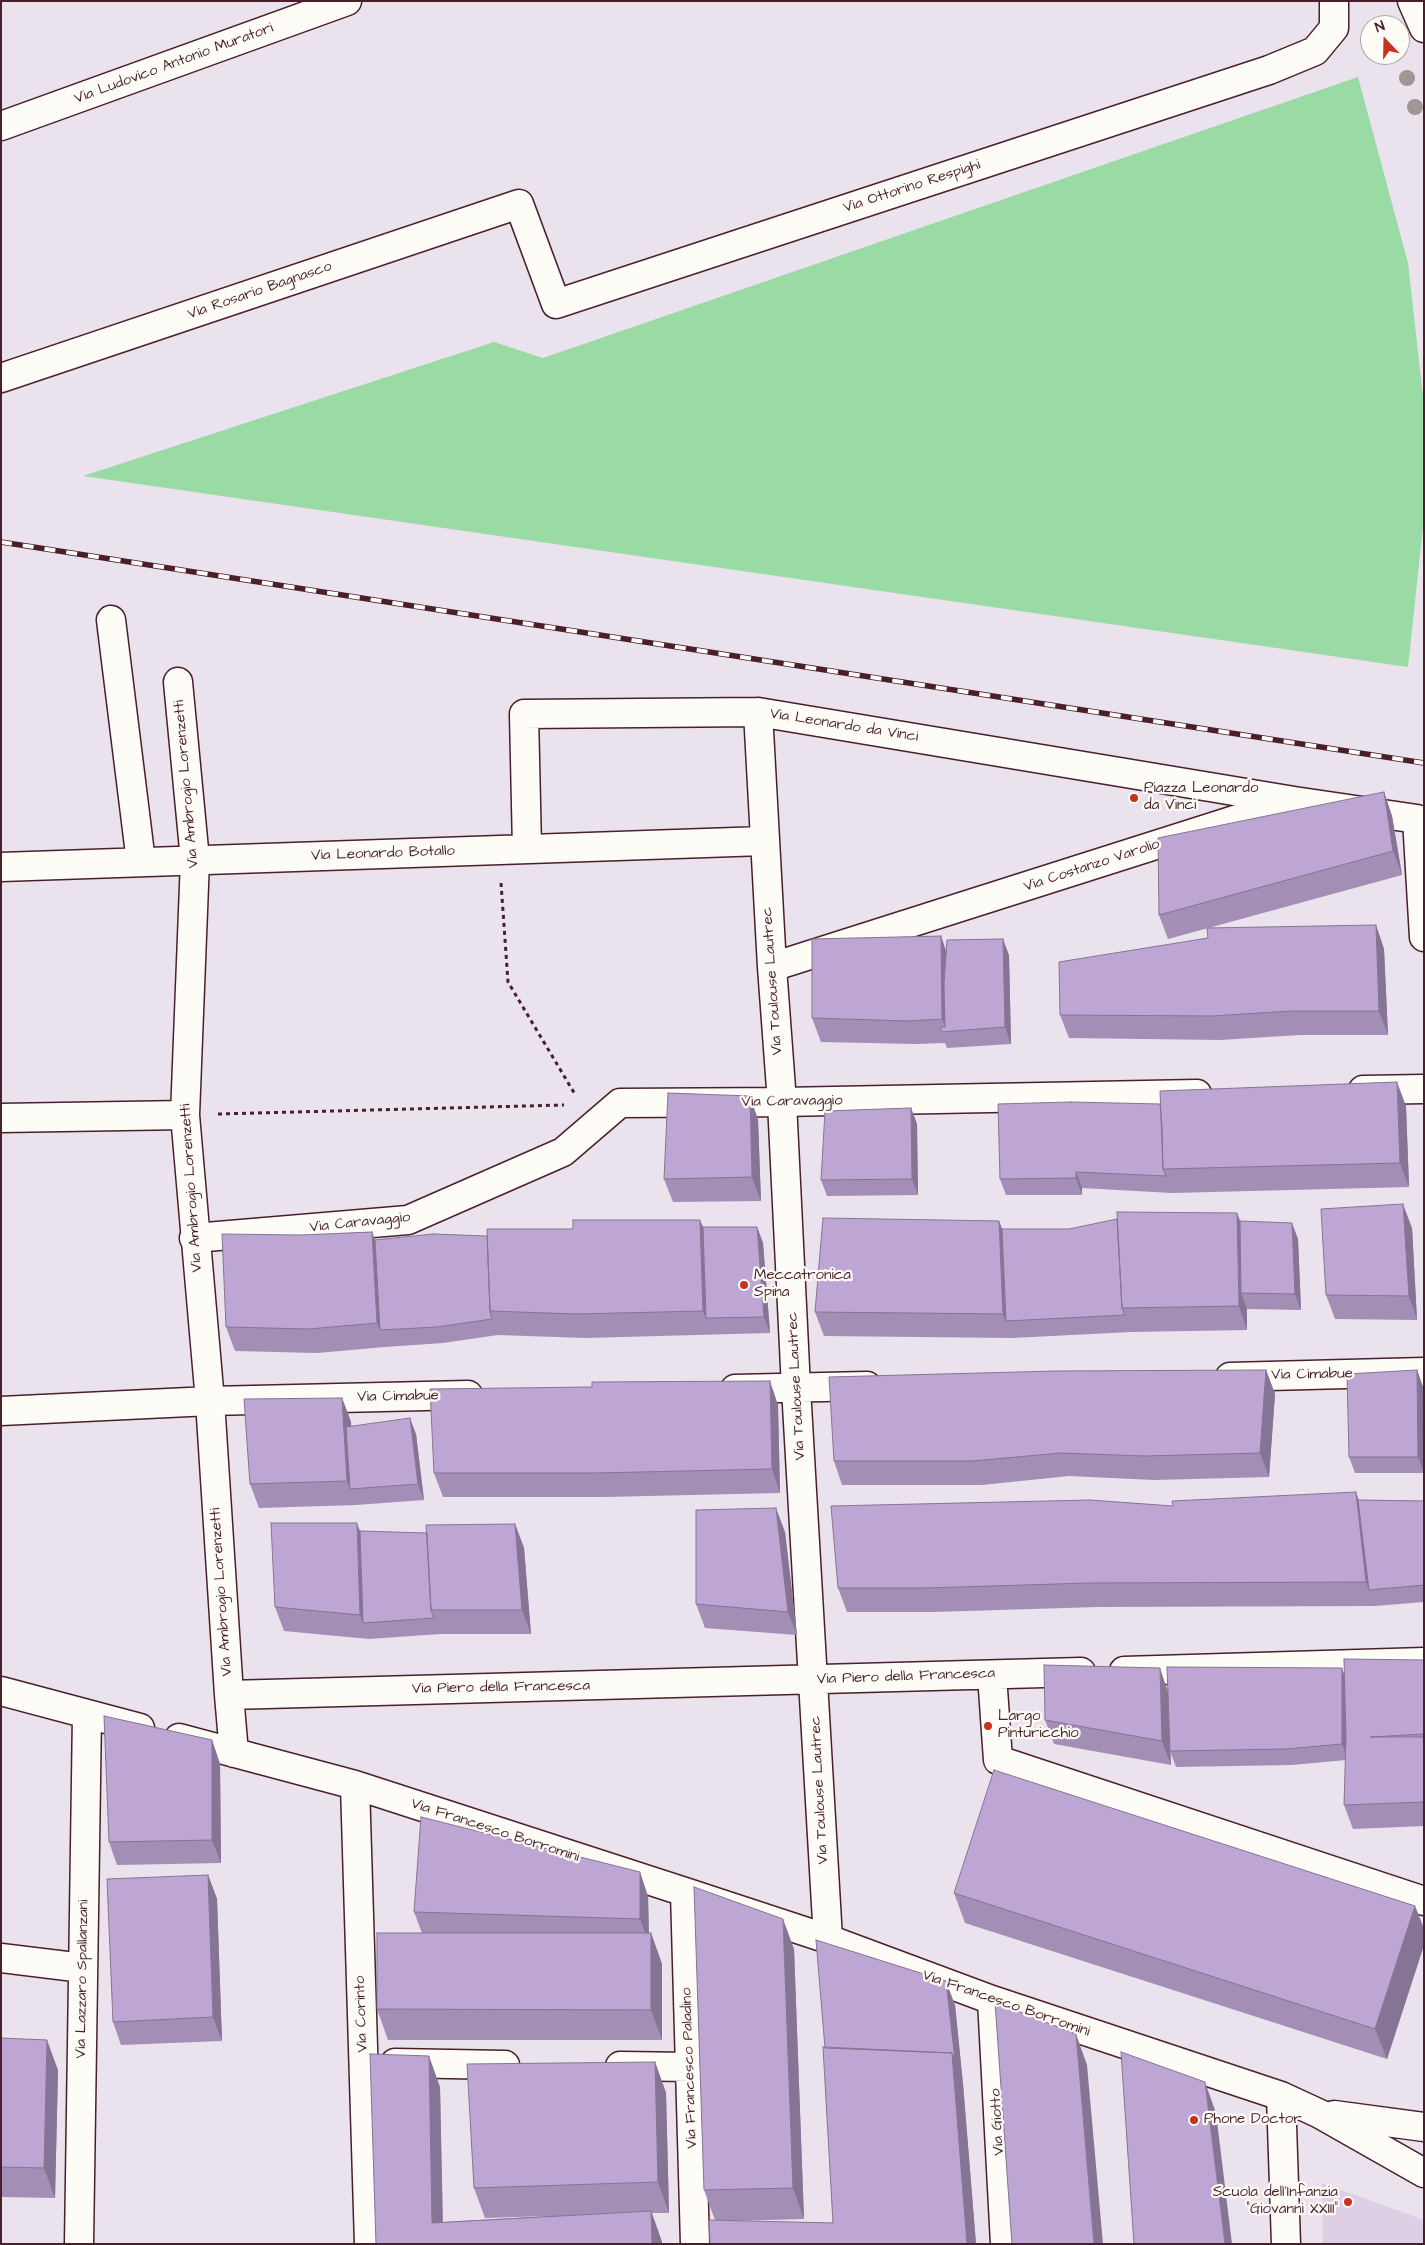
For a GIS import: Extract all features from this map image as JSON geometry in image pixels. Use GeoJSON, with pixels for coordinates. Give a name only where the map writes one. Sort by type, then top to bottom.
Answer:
{"type":"FeatureCollection","features":[{"type":"Feature","properties":{"kind":"street","name":"Via Ludovico Antonio Muratori"},"geometry":{"type":"LineString","coordinates":[[1,126],[347,1]]}},
{"type":"Feature","properties":{"kind":"street","name":"Via Ottorino Respighi"},"geometry":{"type":"LineString","coordinates":[[519,204],[556,304],[1269,70],[1315,51],[1334,28],[1334,1]]}},
{"type":"Feature","properties":{"kind":"street"},"geometry":{"type":"LineString","coordinates":[[1412,1],[1424,28]]}},
{"type":"Feature","properties":{"kind":"street","name":"Via Rosario Bagnasco"},"geometry":{"type":"LineString","coordinates":[[1,378],[519,204]]}},
{"type":"Feature","properties":{"kind":"street"},"geometry":{"type":"LineString","coordinates":[[111,620],[140,862]]}},
{"type":"Feature","properties":{"kind":"street","name":"Via Ambrogio Lorenzetti"},"geometry":{"type":"LineString","coordinates":[[178,682],[195,860],[185,1115],[194,1238],[210,1401],[234,1753]]}},
{"type":"Feature","properties":{"kind":"street","name":"Via Leonardo da Vinci"},"geometry":{"type":"LineString","coordinates":[[527,849],[524,714],[758,712],[1294,801]]}},
{"type":"Feature","properties":{"kind":"street","name":"Via Toulouse Lautrec"},"geometry":{"type":"LineString","coordinates":[[758,712],[764,841],[782,1102],[796,1388],[828,1939]]}},
{"type":"Feature","properties":{"kind":"street","name":"Via Costanzo Varolio"},"geometry":{"type":"LineString","coordinates":[[772,967],[1294,801],[1417,819],[1424,937]]}},
{"type":"Feature","properties":{"kind":"street","name":"Via Leonardo Botallo"},"geometry":{"type":"LineString","coordinates":[[1,867],[764,841]]}},
{"type":"Feature","properties":{"kind":"street"},"geometry":{"type":"LineString","coordinates":[[1335,1091],[1424,1089]]}},
{"type":"Feature","properties":{"kind":"street","name":"Via Caravaggio"},"geometry":{"type":"LineString","coordinates":[[194,1238],[408,1220],[563,1152],[620,1103],[782,1102],[1226,1093]]}},
{"type":"Feature","properties":{"kind":"street"},"geometry":{"type":"LineString","coordinates":[[1,1118],[185,1115]]}},
{"type":"Feature","properties":{"kind":"street","name":"Via Cimabue"},"geometry":{"type":"LineString","coordinates":[[1205,1378],[1424,1372]]}},
{"type":"Feature","properties":{"kind":"street"},"geometry":{"type":"LineString","coordinates":[[707,1390],[896,1386]]}},
{"type":"Feature","properties":{"kind":"street","name":"Via Cimabue"},"geometry":{"type":"LineString","coordinates":[[1,1411],[210,1401],[488,1395]]}},
{"type":"Feature","properties":{"kind":"street","name":"Via Piero della Francesca"},"geometry":{"type":"LineString","coordinates":[[229,1695],[1424,1662]]}},
{"type":"Feature","properties":{"kind":"street"},"geometry":{"type":"LineString","coordinates":[[992,1675],[998,1760],[1424,1901]]}},
{"type":"Feature","properties":{"kind":"street","name":"Via Francesco Borromini"},"geometry":{"type":"LineString","coordinates":[[1,1692],[355,1785],[828,1939],[992,2000],[1281,2096],[1320,2114]]}},
{"type":"Feature","properties":{"kind":"street","name":"Via Lazzaro Spallanzani"},"geometry":{"type":"LineString","coordinates":[[79,2244],[87,1714]]}},
{"type":"Feature","properties":{"kind":"street","name":"Via Corinto"},"geometry":{"type":"LineString","coordinates":[[355,1785],[369,2244]]}},
{"type":"Feature","properties":{"kind":"street","name":"Via Francesco Paladino"},"geometry":{"type":"LineString","coordinates":[[685,1892],[695,2244]]}},
{"type":"Feature","properties":{"kind":"street"},"geometry":{"type":"LineString","coordinates":[[1,1958],[83,1968]]}},
{"type":"Feature","properties":{"kind":"street","name":"Via Giotto"},"geometry":{"type":"LineString","coordinates":[[992,2000],[1005,2244]]}},
{"type":"Feature","properties":{"kind":"street"},"geometry":{"type":"LineString","coordinates":[[364,2063],[532,2065]]}},
{"type":"Feature","properties":{"kind":"street"},"geometry":{"type":"LineString","coordinates":[[591,2066],[690,2067]]}},
{"type":"Feature","properties":{"kind":"street"},"geometry":{"type":"LineString","coordinates":[[1281,2096],[1286,2244]]}},
{"type":"Feature","properties":{"kind":"street"},"geometry":{"type":"LineString","coordinates":[[1320,2114],[1424,2127]]}},
{"type":"Feature","properties":{"kind":"street"},"geometry":{"type":"LineString","coordinates":[[1320,2114],[1424,2173]]}},
{"type":"Feature","properties":{"kind":"path"},"geometry":{"type":"LineString","coordinates":[[498,850],[508,982],[581,1105]]}},
{"type":"Feature","properties":{"kind":"path"},"geometry":{"type":"LineString","coordinates":[[185,1115],[620,1103]]}},
{"type":"Feature","properties":{"kind":"shaded area","name":"Scuola dell'Infanzia \"Giovanni XXIII\""},"geometry":{"type":"Polygon","coordinates":[[[1322,2183],[1424,2220],[1424,2244],[1323,2244],[1322,2183]]]}},
{"type":"Feature","properties":{"kind":"green space"},"geometry":{"type":"Polygon","coordinates":[[[1358,77],[1408,263],[1424,405],[1424,517],[1408,667],[83,476],[494,342],[543,358],[1358,77]]]}},
{"type":"Feature","properties":{"kind":"building"},"geometry":{"type":"Polygon","coordinates":[[[1384,792],[1393,851],[1159,915],[1158,838],[1384,792]]]}},
{"type":"Feature","properties":{"kind":"building"},"geometry":{"type":"Polygon","coordinates":[[[1376,925],[1379,1011],[1291,1011],[1212,1016],[1060,1015],[1059,962],[1208,938],[1207,928],[1376,925]]]}},
{"type":"Feature","properties":{"kind":"building"},"geometry":{"type":"Polygon","coordinates":[[[941,936],[942,1019],[907,1021],[812,1018],[812,939],[941,936]]]}},
{"type":"Feature","properties":{"kind":"building"},"geometry":{"type":"Polygon","coordinates":[[[1003,939],[1005,1027],[941,1032],[941,1027],[945,1027],[944,983],[947,940],[1003,939]]]}},
{"type":"Feature","properties":{"kind":"building"},"geometry":{"type":"Polygon","coordinates":[[[1397,1082],[1400,1163],[1163,1169],[1160,1091],[1397,1082]]]}},
{"type":"Feature","properties":{"kind":"building"},"geometry":{"type":"Polygon","coordinates":[[[668,1093],[750,1096],[752,1177],[664,1179],[668,1093]]]}},
{"type":"Feature","properties":{"kind":"building"},"geometry":{"type":"Polygon","coordinates":[[[1071,1102],[1160,1104],[1163,1169],[1166,1176],[1076,1172],[1076,1178],[1000,1179],[998,1104],[1071,1102]]]}},
{"type":"Feature","properties":{"kind":"building"},"geometry":{"type":"Polygon","coordinates":[[[911,1108],[912,1179],[821,1180],[825,1111],[911,1108]]]}},
{"type":"Feature","properties":{"kind":"building"},"geometry":{"type":"Polygon","coordinates":[[[1403,1204],[1409,1296],[1326,1295],[1321,1209],[1403,1204]]]}},
{"type":"Feature","properties":{"kind":"building"},"geometry":{"type":"Polygon","coordinates":[[[1117,1212],[1237,1213],[1239,1306],[1122,1308],[1117,1212]]]}},
{"type":"Feature","properties":{"kind":"building"},"geometry":{"type":"Polygon","coordinates":[[[823,1218],[999,1221],[1003,1314],[815,1312],[823,1218]]]}},
{"type":"Feature","properties":{"kind":"building"},"geometry":{"type":"Polygon","coordinates":[[[1117,1219],[1122,1308],[1125,1315],[1006,1321],[1002,1229],[1069,1229],[1117,1219]]]}},
{"type":"Feature","properties":{"kind":"building"},"geometry":{"type":"Polygon","coordinates":[[[573,1220],[700,1220],[703,1311],[576,1314],[490,1311],[487,1229],[573,1229],[573,1220]]]}},
{"type":"Feature","properties":{"kind":"building"},"geometry":{"type":"Polygon","coordinates":[[[1240,1221],[1292,1223],[1295,1294],[1241,1293],[1240,1221]]]}},
{"type":"Feature","properties":{"kind":"building"},"geometry":{"type":"Polygon","coordinates":[[[703,1227],[757,1227],[764,1317],[706,1318],[703,1227]]]}},
{"type":"Feature","properties":{"kind":"building"},"geometry":{"type":"Polygon","coordinates":[[[372,1232],[377,1323],[309,1329],[226,1327],[222,1234],[301,1235],[372,1232]]]}},
{"type":"Feature","properties":{"kind":"building"},"geometry":{"type":"Polygon","coordinates":[[[433,1234],[487,1236],[490,1311],[492,1319],[437,1327],[380,1330],[375,1240],[433,1234]]]}},
{"type":"Feature","properties":{"kind":"building"},"geometry":{"type":"Polygon","coordinates":[[[1266,1370],[1260,1453],[1145,1456],[1060,1453],[973,1461],[834,1461],[829,1377],[1056,1371],[1266,1370]]]}},
{"type":"Feature","properties":{"kind":"building"},"geometry":{"type":"Polygon","coordinates":[[[1417,1370],[1418,1457],[1349,1457],[1347,1374],[1417,1370]]]}},
{"type":"Feature","properties":{"kind":"building"},"geometry":{"type":"Polygon","coordinates":[[[770,1381],[772,1469],[596,1473],[434,1473],[430,1389],[592,1387],[592,1382],[770,1381]]]}},
{"type":"Feature","properties":{"kind":"building"},"geometry":{"type":"Polygon","coordinates":[[[342,1398],[347,1481],[250,1484],[244,1399],[342,1398]]]}},
{"type":"Feature","properties":{"kind":"building"},"geometry":{"type":"Polygon","coordinates":[[[410,1418],[418,1484],[350,1489],[346,1427],[410,1418]]]}},
{"type":"Feature","properties":{"kind":"building"},"geometry":{"type":"Polygon","coordinates":[[[1356,1492],[1366,1582],[1090,1583],[925,1588],[838,1588],[831,1506],[1090,1500],[1173,1506],[1172,1501],[1356,1492]]]}},
{"type":"Feature","properties":{"kind":"building"},"geometry":{"type":"Polygon","coordinates":[[[1358,1500],[1424,1501],[1424,1585],[1369,1590],[1358,1500]]]}},
{"type":"Feature","properties":{"kind":"building"},"geometry":{"type":"Polygon","coordinates":[[[776,1508],[788,1612],[696,1604],[696,1510],[776,1508]]]}},
{"type":"Feature","properties":{"kind":"building"},"geometry":{"type":"Polygon","coordinates":[[[271,1523],[357,1523],[360,1615],[275,1607],[271,1523]]]}},
{"type":"Feature","properties":{"kind":"building"},"geometry":{"type":"Polygon","coordinates":[[[515,1524],[522,1610],[431,1610],[426,1525],[515,1524]]]}},
{"type":"Feature","properties":{"kind":"building"},"geometry":{"type":"Polygon","coordinates":[[[360,1531],[427,1533],[431,1610],[434,1618],[363,1623],[360,1531]]]}},
{"type":"Feature","properties":{"kind":"building"},"geometry":{"type":"Polygon","coordinates":[[[1344,1659],[1424,1660],[1424,1734],[1370,1737],[1424,1737],[1424,1802],[1344,1805],[1346,1738],[1344,1659]]]}},
{"type":"Feature","properties":{"kind":"building"},"geometry":{"type":"Polygon","coordinates":[[[1044,1665],[1160,1668],[1162,1741],[1045,1720],[1044,1665]]]}},
{"type":"Feature","properties":{"kind":"building"},"geometry":{"type":"Polygon","coordinates":[[[1167,1667],[1342,1668],[1342,1744],[1286,1749],[1170,1751],[1167,1667]]]}},
{"type":"Feature","properties":{"kind":"building"},"geometry":{"type":"Polygon","coordinates":[[[104,1716],[212,1740],[212,1840],[109,1842],[104,1716]]]}},
{"type":"Feature","properties":{"kind":"building"},"geometry":{"type":"Polygon","coordinates":[[[994,1770],[1415,1906],[1375,2029],[954,1893],[994,1770]]]}},
{"type":"Feature","properties":{"kind":"building"},"geometry":{"type":"Polygon","coordinates":[[[421,1817],[640,1872],[640,1919],[414,1912],[421,1817]]]}},
{"type":"Feature","properties":{"kind":"building"},"geometry":{"type":"Polygon","coordinates":[[[208,1875],[213,2017],[113,2022],[107,1879],[208,1875]]]}},
{"type":"Feature","properties":{"kind":"building"},"geometry":{"type":"Polygon","coordinates":[[[694,1887],[783,1919],[793,2188],[704,2190],[694,1887]]]}},
{"type":"Feature","properties":{"kind":"building"},"geometry":{"type":"Polygon","coordinates":[[[377,1933],[651,1933],[651,2010],[377,2009],[377,1933]]]}},
{"type":"Feature","properties":{"kind":"building"},"geometry":{"type":"Polygon","coordinates":[[[816,1940],[946,1981],[955,2060],[952,2053],[825,2048],[816,1940]]]}},
{"type":"Feature","properties":{"kind":"building"},"geometry":{"type":"Polygon","coordinates":[[[995,2002],[1076,2034],[1094,2244],[1012,2244],[995,2002]]]}},
{"type":"Feature","properties":{"kind":"building"},"geometry":{"type":"Polygon","coordinates":[[[1,2038],[47,2040],[44,2168],[1,2167],[1,2038]]]}},
{"type":"Feature","properties":{"kind":"building"},"geometry":{"type":"Polygon","coordinates":[[[823,2047],[952,2053],[967,2244],[710,2244],[709,2220],[833,2223],[823,2047]]]}},
{"type":"Feature","properties":{"kind":"building"},"geometry":{"type":"Polygon","coordinates":[[[1121,2052],[1205,2082],[1225,2244],[1134,2244],[1121,2052]]]}},
{"type":"Feature","properties":{"kind":"building"},"geometry":{"type":"Polygon","coordinates":[[[370,2054],[429,2056],[432,2223],[651,2211],[652,2244],[376,2244],[370,2054]]]}},
{"type":"Feature","properties":{"kind":"building"},"geometry":{"type":"Polygon","coordinates":[[[655,2062],[658,2182],[474,2188],[467,2064],[655,2062]]]}},
{"type":"Feature","properties":{"kind":"railway"},"geometry":{"type":"LineString","coordinates":[[1,542],[1424,763]]}},
{"type":"Feature","properties":{"kind":"place","name":"Piazza Leonardo da Vinci"},"geometry":{"type":"Point","coordinates":[1134,798]}},
{"type":"Feature","properties":{"kind":"place","name":"Meccatronica Spina"},"geometry":{"type":"Point","coordinates":[744,1285]}},
{"type":"Feature","properties":{"kind":"place","name":"Largo Pinturicchio"},"geometry":{"type":"Point","coordinates":[988,1726]}},
{"type":"Feature","properties":{"kind":"place","name":"Phone Doctor"},"geometry":{"type":"Point","coordinates":[1194,2120]}},
{"type":"Feature","properties":{"kind":"place","name":"Scuola dell'Infanzia \"Giovanni XXIII\""},"geometry":{"type":"Point","coordinates":[1348,2202]}}]}
